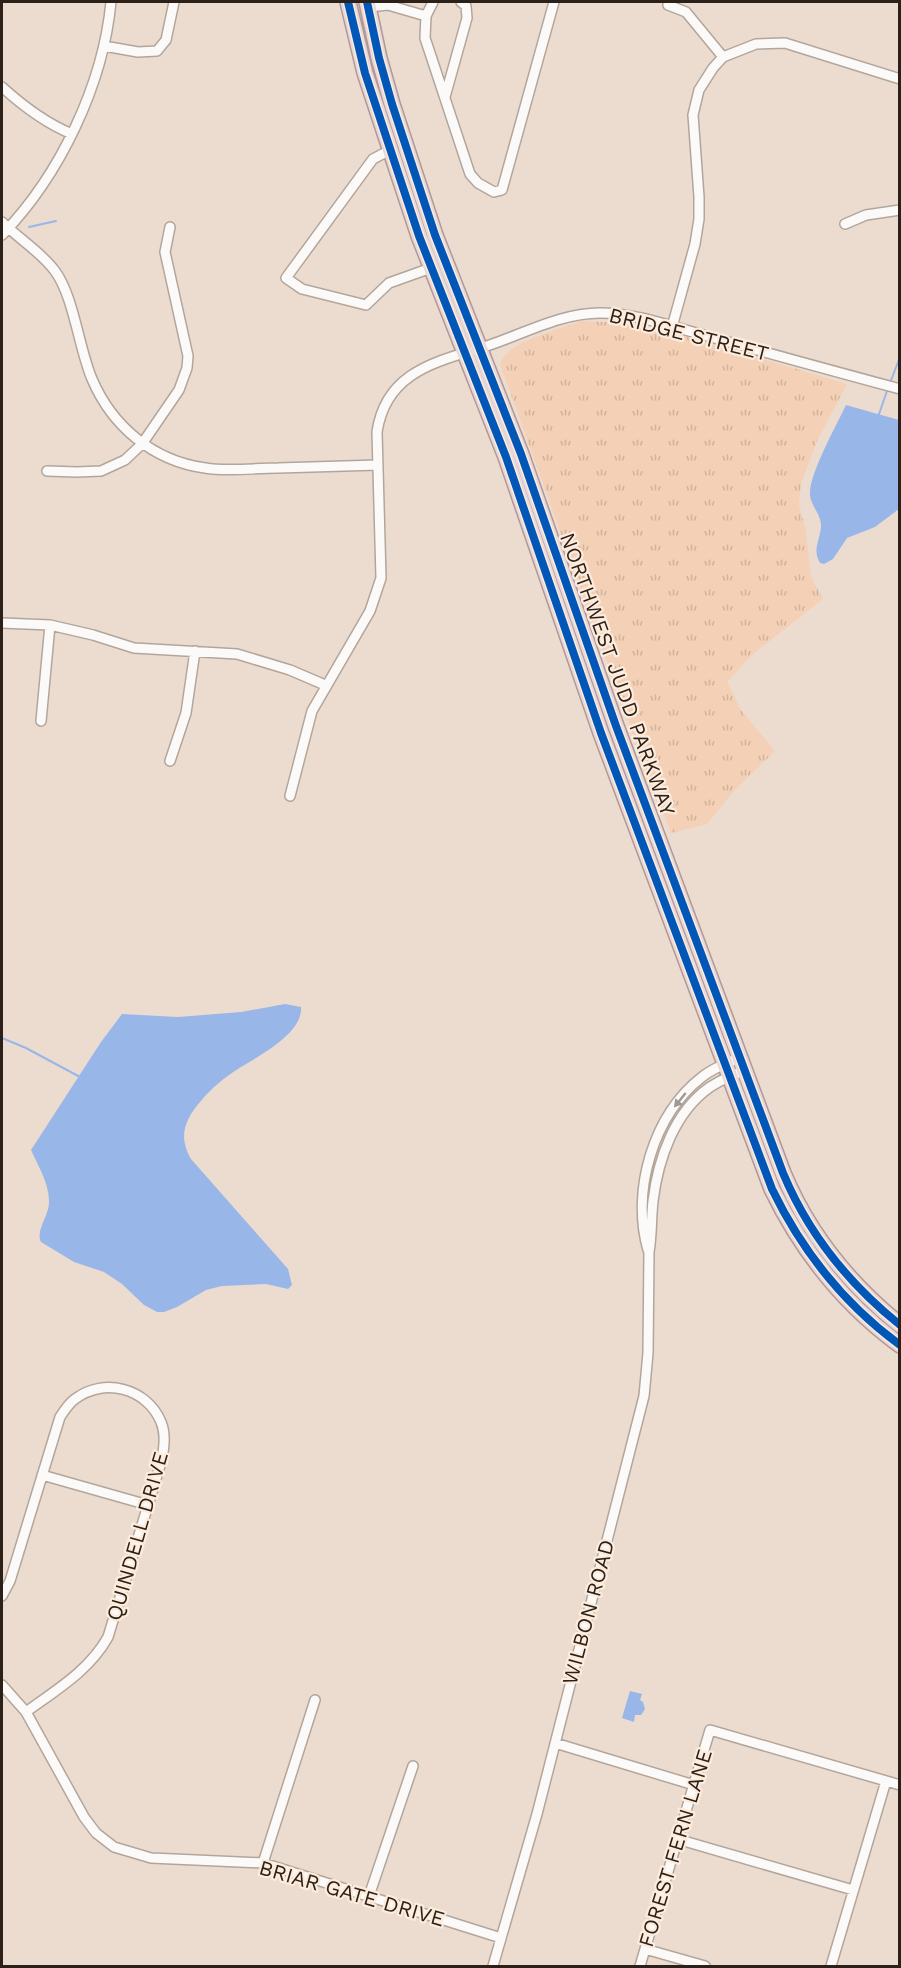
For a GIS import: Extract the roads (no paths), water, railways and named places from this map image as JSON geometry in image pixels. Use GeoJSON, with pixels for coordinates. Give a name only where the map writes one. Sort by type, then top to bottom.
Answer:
{"type":"FeatureCollection","features":[{"type":"Feature","properties":{"kind":"highway","name":"NORTHWEST JUDD PARKWAY"},"geometry":{"type":"LineString","coordinates":[[348,2],[365,73],[431,268],[506,457],[601,733],[734,1067],[788,1185],[815,1234],[852,1281],[900,1325]]}},
{"type":"Feature","properties":{"kind":"highway","name":"NORTHWEST JUDD PARKWAY"},"geometry":{"type":"LineString","coordinates":[[368,4],[379,58],[395,115],[435,235],[521,454],[734,1067],[772,1189],[803,1245],[842,1294],[873,1325],[900,1345]]}},
{"type":"Feature","properties":{"kind":"street"},"geometry":{"type":"LineString","coordinates":[[111,2],[104,46],[93,82],[72,134],[33,200],[4,228],[39,255],[56,272],[98,392],[117,421],[142,444],[182,463],[217,470],[378,465]]}},
{"type":"Feature","properties":{"kind":"street"},"geometry":{"type":"LineString","coordinates":[[104,46],[138,52],[157,51],[166,40],[174,2]]}},
{"type":"Feature","properties":{"kind":"street"},"geometry":{"type":"LineString","coordinates":[[434,2],[426,16],[425,38],[470,174],[494,192],[502,190],[554,2]]}},
{"type":"Feature","properties":{"kind":"street"},"geometry":{"type":"LineString","coordinates":[[445,97],[467,18],[466,6],[461,2]]}},
{"type":"Feature","properties":{"kind":"street"},"geometry":{"type":"LineString","coordinates":[[368,4],[388,5],[426,16]]}},
{"type":"Feature","properties":{"kind":"street"},"geometry":{"type":"LineString","coordinates":[[668,5],[686,12],[723,57]]}},
{"type":"Feature","properties":{"kind":"street"},"geometry":{"type":"LineString","coordinates":[[672,327],[695,244],[699,219],[693,115],[699,90],[712,68],[723,57],[756,44],[785,44],[900,79]]}},
{"type":"Feature","properties":{"kind":"street"},"geometry":{"type":"LineString","coordinates":[[2,87],[54,127],[72,134]]}},
{"type":"Feature","properties":{"kind":"street"},"geometry":{"type":"LineString","coordinates":[[390,150],[373,159],[286,278],[302,289],[366,305],[388,283],[431,268]]}},
{"type":"Feature","properties":{"kind":"street"},"geometry":{"type":"LineString","coordinates":[[845,224],[866,215],[900,210]]}},
{"type":"Feature","properties":{"kind":"street"},"geometry":{"type":"LineString","coordinates":[[47,471],[101,471],[125,460],[142,444],[179,390],[187,369],[186,341],[165,252],[170,227]]}},
{"type":"Feature","properties":{"kind":"street","name":"BRIDGE STREET"},"geometry":{"type":"LineString","coordinates":[[290,796],[312,711],[370,611],[381,578],[377,432],[379,418],[391,394],[409,375],[464,353],[579,315],[599,313],[623,315],[672,327],[900,389]]}},
{"type":"Feature","properties":{"kind":"street"},"geometry":{"type":"LineString","coordinates":[[2,623],[50,625],[134,648],[237,654],[290,670],[325,685]]}},
{"type":"Feature","properties":{"kind":"street"},"geometry":{"type":"LineString","coordinates":[[41,722],[50,625]]}},
{"type":"Feature","properties":{"kind":"street"},"geometry":{"type":"LineString","coordinates":[[170,761],[186,713],[195,651]]}},
{"type":"Feature","properties":{"kind":"street","name":"WILBON ROAD"},"geometry":{"type":"LineString","coordinates":[[493,1966],[537,1814],[644,1396],[648,1353],[649,1252],[645,1238],[643,1194],[648,1163],[669,1114],[694,1084],[703,1076],[734,1067]]}},
{"type":"Feature","properties":{"kind":"street","name":"QUINDELL DRIVE"},"geometry":{"type":"LineString","coordinates":[[2,1596],[10,1581],[60,1417],[74,1399],[96,1388],[112,1386],[132,1392],[151,1405],[162,1423],[164,1442],[162,1459],[108,1637],[98,1654],[79,1673],[26,1712]]}},
{"type":"Feature","properties":{"kind":"street"},"geometry":{"type":"LineString","coordinates":[[42,1475],[148,1505]]}},
{"type":"Feature","properties":{"kind":"street","name":"BRIAR GATE DRIVE"},"geometry":{"type":"LineString","coordinates":[[2,1685],[26,1712],[84,1817],[96,1833],[114,1847],[151,1858],[263,1863],[501,1938]]}},
{"type":"Feature","properties":{"kind":"street"},"geometry":{"type":"LineString","coordinates":[[263,1863],[315,1700]]}},
{"type":"Feature","properties":{"kind":"street","name":"FOREST FERN LANE"},"geometry":{"type":"LineString","coordinates":[[640,1966],[710,1730],[886,1781]]}},
{"type":"Feature","properties":{"kind":"street"},"geometry":{"type":"LineString","coordinates":[[555,1743],[694,1785]]}},
{"type":"Feature","properties":{"kind":"street"},"geometry":{"type":"LineString","coordinates":[[369,1896],[413,1766]]}},
{"type":"Feature","properties":{"kind":"street"},"geometry":{"type":"LineString","coordinates":[[831,1966],[886,1781],[900,1785]]}},
{"type":"Feature","properties":{"kind":"street"},"geometry":{"type":"LineString","coordinates":[[677,1839],[853,1890]]}},
{"type":"Feature","properties":{"kind":"street"},"geometry":{"type":"LineString","coordinates":[[645,1949],[705,1966]]}},
{"type":"Feature","properties":{"kind":"water"},"geometry":{"type":"Polygon","coordinates":[[[846,405],[899,420],[899,509],[875,527],[847,538],[833,559],[824,564],[820,563],[817,554],[821,522],[811,501],[811,483],[830,436],[846,405]]]}},
{"type":"Feature","properties":{"kind":"water"},"geometry":{"type":"Polygon","coordinates":[[[285,1004],[301,1007],[299,1018],[293,1028],[273,1047],[229,1075],[210,1092],[189,1117],[184,1140],[191,1159],[288,1269],[292,1285],[288,1289],[266,1284],[222,1286],[206,1290],[177,1307],[157,1312],[144,1305],[122,1284],[104,1272],[74,1262],[41,1242],[40,1232],[49,1206],[49,1194],[31,1150],[101,1042],[122,1014],[178,1017],[241,1012],[285,1004]]]}},
{"type":"Feature","properties":{"kind":"water"},"geometry":{"type":"Polygon","coordinates":[[[630,1691],[642,1694],[640,1700],[645,1709],[641,1715],[635,1715],[634,1722],[622,1718],[630,1691]]]}},
{"type":"Feature","properties":{"kind":"waterway"},"geometry":{"type":"LineString","coordinates":[[29,227],[56,221]]}},
{"type":"Feature","properties":{"kind":"waterway"},"geometry":{"type":"LineString","coordinates":[[890,383],[900,357]]}},
{"type":"Feature","properties":{"kind":"waterway"},"geometry":{"type":"LineString","coordinates":[[878,417],[888,388]]}},
{"type":"Feature","properties":{"kind":"waterway"},"geometry":{"type":"LineString","coordinates":[[2,1038],[80,1077]]}}]}
